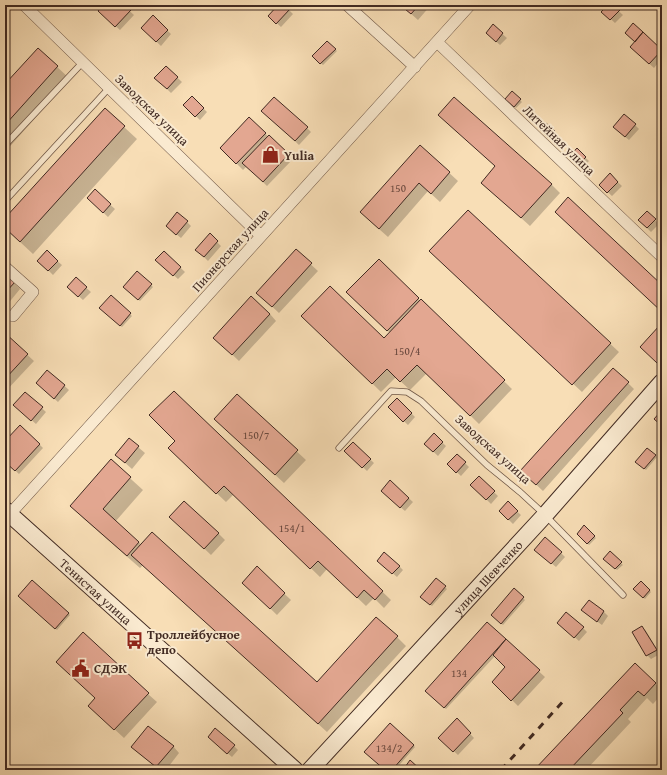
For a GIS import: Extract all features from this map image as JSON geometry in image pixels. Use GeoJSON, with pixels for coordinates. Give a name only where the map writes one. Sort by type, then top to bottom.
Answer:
{"type":"FeatureCollection","features":[{"type":"Feature","properties":{"kind":"street","name":"Заводская улица"},"geometry":{"type":"LineString","coordinates":[[24,5],[261,236]]}},
{"type":"Feature","properties":{"kind":"street"},"geometry":{"type":"LineString","coordinates":[[347,5],[415,66]]}},
{"type":"Feature","properties":{"kind":"street","name":"Пионерская улица"},"geometry":{"type":"LineString","coordinates":[[8,512],[470,5]]}},
{"type":"Feature","properties":{"kind":"street","name":"Литейная улица"},"geometry":{"type":"LineString","coordinates":[[436,42],[662,257]]}},
{"type":"Feature","properties":{"kind":"street"},"geometry":{"type":"LineString","coordinates":[[5,267],[33,292],[13,316]]}},
{"type":"Feature","properties":{"kind":"street","name":"улица Шевченко"},"geometry":{"type":"LineString","coordinates":[[310,770],[545,515],[662,382]]}},
{"type":"Feature","properties":{"kind":"street","name":"Тенистая улица"},"geometry":{"type":"LineString","coordinates":[[8,512],[295,770]]}},
{"type":"Feature","properties":{"kind":"lane"},"geometry":{"type":"LineString","coordinates":[[5,145],[83,62]]}},
{"type":"Feature","properties":{"kind":"lane"},"geometry":{"type":"LineString","coordinates":[[5,201],[109,88]]}},
{"type":"Feature","properties":{"kind":"lane","name":"Заводская улица"},"geometry":{"type":"LineString","coordinates":[[339,448],[391,391],[407,392],[421,402],[487,465],[545,515],[623,595]]}},
{"type":"Feature","properties":{"kind":"building"},"geometry":{"type":"Polygon","coordinates":[[[103,5],[125,5],[131,10],[115,27],[98,11],[103,5]]]}},
{"type":"Feature","properties":{"kind":"building"},"geometry":{"type":"Polygon","coordinates":[[[278,5],[286,5],[290,9],[276,24],[268,16],[278,5]]]}},
{"type":"Feature","properties":{"kind":"building"},"geometry":{"type":"Polygon","coordinates":[[[400,5],[419,5],[411,14],[400,5]]]}},
{"type":"Feature","properties":{"kind":"building"},"geometry":{"type":"Polygon","coordinates":[[[608,5],[614,5],[620,10],[610,20],[601,12],[608,5]]]}},
{"type":"Feature","properties":{"kind":"building"},"geometry":{"type":"Polygon","coordinates":[[[153,15],[168,30],[156,42],[141,28],[153,15]]]}},
{"type":"Feature","properties":{"kind":"building"},"geometry":{"type":"Polygon","coordinates":[[[633,23],[643,32],[635,42],[625,33],[633,23]]]}},
{"type":"Feature","properties":{"kind":"building"},"geometry":{"type":"Polygon","coordinates":[[[493,24],[503,33],[496,42],[486,33],[493,24]]]}},
{"type":"Feature","properties":{"kind":"building"},"geometry":{"type":"Polygon","coordinates":[[[643,32],[662,50],[649,64],[630,47],[643,32]]]}},
{"type":"Feature","properties":{"kind":"building"},"geometry":{"type":"Polygon","coordinates":[[[327,41],[336,49],[320,64],[312,56],[327,41]]]}},
{"type":"Feature","properties":{"kind":"building"},"geometry":{"type":"Polygon","coordinates":[[[38,48],[58,66],[5,125],[5,84],[38,48]]]}},
{"type":"Feature","properties":{"kind":"building"},"geometry":{"type":"Polygon","coordinates":[[[166,66],[178,77],[167,89],[154,78],[166,66]]]}},
{"type":"Feature","properties":{"kind":"building"},"geometry":{"type":"Polygon","coordinates":[[[512,91],[521,99],[514,107],[505,99],[512,91]]]}},
{"type":"Feature","properties":{"kind":"building"},"geometry":{"type":"Polygon","coordinates":[[[192,96],[204,108],[195,117],[183,105],[192,96]]]}},
{"type":"Feature","properties":{"kind":"building"},"geometry":{"type":"Polygon","coordinates":[[[274,97],[308,127],[295,141],[261,111],[274,97]]]}},
{"type":"Feature","properties":{"kind":"building"},"geometry":{"type":"Polygon","coordinates":[[[454,97],[552,184],[521,218],[481,183],[495,166],[438,115],[454,97]]]}},
{"type":"Feature","properties":{"kind":"building"},"geometry":{"type":"Polygon","coordinates":[[[105,108],[125,126],[20,242],[5,228],[5,218],[105,108]]]}},
{"type":"Feature","properties":{"kind":"building"},"geometry":{"type":"Polygon","coordinates":[[[624,114],[636,124],[625,137],[613,127],[624,114]]]}},
{"type":"Feature","properties":{"kind":"building"},"geometry":{"type":"Polygon","coordinates":[[[249,117],[266,133],[236,164],[220,148],[249,117]]]}},
{"type":"Feature","properties":{"kind":"building"},"geometry":{"type":"Polygon","coordinates":[[[546,123],[555,131],[548,138],[540,130],[546,123]]]}},
{"type":"Feature","properties":{"kind":"building"},"geometry":{"type":"Polygon","coordinates":[[[269,135],[289,154],[263,182],[242,163],[269,135]]]}},
{"type":"Feature","properties":{"kind":"building"},"geometry":{"type":"Polygon","coordinates":[[[420,145],[450,172],[431,194],[419,183],[379,229],[360,212],[420,145]]]}},
{"type":"Feature","properties":{"kind":"building"},"geometry":{"type":"Polygon","coordinates":[[[577,148],[586,157],[578,165],[569,157],[577,148]]]}},
{"type":"Feature","properties":{"kind":"building"},"geometry":{"type":"Polygon","coordinates":[[[610,173],[618,182],[607,193],[599,185],[610,173]]]}},
{"type":"Feature","properties":{"kind":"building"},"geometry":{"type":"Polygon","coordinates":[[[95,189],[111,204],[103,213],[87,198],[95,189]]]}},
{"type":"Feature","properties":{"kind":"building"},"geometry":{"type":"Polygon","coordinates":[[[568,197],[662,285],[662,312],[555,212],[568,197]]]}},
{"type":"Feature","properties":{"kind":"building"},"geometry":{"type":"Polygon","coordinates":[[[468,210],[611,343],[572,385],[429,251],[468,210]]]}},
{"type":"Feature","properties":{"kind":"building"},"geometry":{"type":"Polygon","coordinates":[[[647,211],[656,219],[647,228],[638,220],[647,211]]]}},
{"type":"Feature","properties":{"kind":"building"},"geometry":{"type":"Polygon","coordinates":[[[177,212],[188,221],[176,235],[166,226],[177,212]]]}},
{"type":"Feature","properties":{"kind":"building"},"geometry":{"type":"Polygon","coordinates":[[[210,233],[218,241],[204,257],[195,250],[210,233]]]}},
{"type":"Feature","properties":{"kind":"building"},"geometry":{"type":"Polygon","coordinates":[[[296,249],[312,263],[272,307],[256,293],[296,249]]]}},
{"type":"Feature","properties":{"kind":"building"},"geometry":{"type":"Polygon","coordinates":[[[47,250],[58,261],[48,271],[37,261],[47,250]]]}},
{"type":"Feature","properties":{"kind":"building"},"geometry":{"type":"Polygon","coordinates":[[[164,251],[181,267],[173,276],[155,260],[164,251]]]}},
{"type":"Feature","properties":{"kind":"building"},"geometry":{"type":"Polygon","coordinates":[[[379,259],[419,298],[387,331],[346,292],[379,259]]]}},
{"type":"Feature","properties":{"kind":"building"},"geometry":{"type":"Polygon","coordinates":[[[137,271],[152,284],[138,300],[123,287],[137,271]]]}},
{"type":"Feature","properties":{"kind":"building"},"geometry":{"type":"Polygon","coordinates":[[[5,274],[15,282],[5,293],[5,274]]]}},
{"type":"Feature","properties":{"kind":"building"},"geometry":{"type":"Polygon","coordinates":[[[76,277],[87,287],[78,297],[67,287],[76,277]]]}},
{"type":"Feature","properties":{"kind":"building"},"geometry":{"type":"Polygon","coordinates":[[[330,286],[384,338],[421,299],[505,380],[470,416],[417,365],[400,382],[387,369],[372,384],[301,316],[330,286]]]}},
{"type":"Feature","properties":{"kind":"building"},"geometry":{"type":"Polygon","coordinates":[[[111,295],[131,313],[120,326],[99,308],[111,295]]]}},
{"type":"Feature","properties":{"kind":"building"},"geometry":{"type":"Polygon","coordinates":[[[251,296],[270,314],[232,355],[213,338],[251,296]]]}},
{"type":"Feature","properties":{"kind":"building"},"geometry":{"type":"Polygon","coordinates":[[[660,325],[662,328],[662,358],[657,363],[640,347],[660,325]]]}},
{"type":"Feature","properties":{"kind":"building"},"geometry":{"type":"Polygon","coordinates":[[[5,333],[28,354],[5,379],[5,333]]]}},
{"type":"Feature","properties":{"kind":"building"},"geometry":{"type":"Polygon","coordinates":[[[613,368],[629,382],[536,485],[520,471],[613,368]]]}},
{"type":"Feature","properties":{"kind":"building"},"geometry":{"type":"Polygon","coordinates":[[[47,370],[65,385],[54,399],[36,383],[47,370]]]}},
{"type":"Feature","properties":{"kind":"building"},"geometry":{"type":"Polygon","coordinates":[[[174,391],[383,591],[375,600],[364,590],[357,598],[318,561],[310,569],[224,486],[216,494],[168,448],[175,441],[149,415],[174,391]]]}},
{"type":"Feature","properties":{"kind":"building"},"geometry":{"type":"Polygon","coordinates":[[[25,392],[43,407],[31,421],[13,405],[25,392]]]}},
{"type":"Feature","properties":{"kind":"building"},"geometry":{"type":"Polygon","coordinates":[[[237,394],[298,450],[275,475],[214,419],[237,394]]]}},
{"type":"Feature","properties":{"kind":"building"},"geometry":{"type":"Polygon","coordinates":[[[397,398],[412,413],[403,422],[388,407],[397,398]]]}},
{"type":"Feature","properties":{"kind":"building"},"geometry":{"type":"Polygon","coordinates":[[[662,410],[662,426],[654,419],[662,410]]]}},
{"type":"Feature","properties":{"kind":"building"},"geometry":{"type":"Polygon","coordinates":[[[20,425],[40,444],[15,471],[5,462],[5,441],[20,425]]]}},
{"type":"Feature","properties":{"kind":"building"},"geometry":{"type":"Polygon","coordinates":[[[434,433],[443,442],[433,452],[424,444],[434,433]]]}},
{"type":"Feature","properties":{"kind":"building"},"geometry":{"type":"Polygon","coordinates":[[[129,438],[139,446],[125,463],[115,455],[129,438]]]}},
{"type":"Feature","properties":{"kind":"building"},"geometry":{"type":"Polygon","coordinates":[[[353,442],[371,459],[362,468],[344,451],[353,442]]]}},
{"type":"Feature","properties":{"kind":"building"},"geometry":{"type":"Polygon","coordinates":[[[647,448],[656,455],[644,469],[635,462],[647,448]]]}},
{"type":"Feature","properties":{"kind":"building"},"geometry":{"type":"Polygon","coordinates":[[[457,454],[466,462],[456,473],[447,464],[457,454]]]}},
{"type":"Feature","properties":{"kind":"building"},"geometry":{"type":"Polygon","coordinates":[[[111,459],[131,477],[103,509],[139,542],[127,556],[70,506],[111,459]]]}},
{"type":"Feature","properties":{"kind":"building"},"geometry":{"type":"Polygon","coordinates":[[[479,476],[495,491],[486,500],[470,485],[479,476]]]}},
{"type":"Feature","properties":{"kind":"building"},"geometry":{"type":"Polygon","coordinates":[[[390,480],[409,498],[400,508],[381,491],[390,480]]]}},
{"type":"Feature","properties":{"kind":"building"},"geometry":{"type":"Polygon","coordinates":[[[184,501],[219,533],[204,549],[169,517],[184,501]]]}},
{"type":"Feature","properties":{"kind":"building"},"geometry":{"type":"Polygon","coordinates":[[[508,501],[518,511],[508,520],[499,511],[508,501]]]}},
{"type":"Feature","properties":{"kind":"building"},"geometry":{"type":"Polygon","coordinates":[[[584,525],[595,536],[587,544],[577,534],[584,525]]]}},
{"type":"Feature","properties":{"kind":"building"},"geometry":{"type":"Polygon","coordinates":[[[152,532],[317,682],[376,617],[398,636],[318,724],[131,555],[152,532]]]}},
{"type":"Feature","properties":{"kind":"building"},"geometry":{"type":"Polygon","coordinates":[[[545,537],[562,552],[551,564],[534,550],[545,537]]]}},
{"type":"Feature","properties":{"kind":"building"},"geometry":{"type":"Polygon","coordinates":[[[610,551],[622,562],[615,569],[603,559],[610,551]]]}},
{"type":"Feature","properties":{"kind":"building"},"geometry":{"type":"Polygon","coordinates":[[[384,552],[400,566],[392,574],[377,561],[384,552]]]}},
{"type":"Feature","properties":{"kind":"building"},"geometry":{"type":"Polygon","coordinates":[[[257,566],[285,593],[270,609],[242,583],[257,566]]]}},
{"type":"Feature","properties":{"kind":"building"},"geometry":{"type":"Polygon","coordinates":[[[436,578],[446,586],[430,605],[420,597],[436,578]]]}},
{"type":"Feature","properties":{"kind":"building"},"geometry":{"type":"Polygon","coordinates":[[[32,580],[69,613],[55,629],[18,596],[32,580]]]}},
{"type":"Feature","properties":{"kind":"building"},"geometry":{"type":"Polygon","coordinates":[[[641,581],[650,590],[643,598],[633,589],[641,581]]]}},
{"type":"Feature","properties":{"kind":"building"},"geometry":{"type":"Polygon","coordinates":[[[514,588],[524,597],[501,624],[491,615],[514,588]]]}},
{"type":"Feature","properties":{"kind":"building"},"geometry":{"type":"Polygon","coordinates":[[[589,600],[604,611],[597,622],[581,610],[589,600]]]}},
{"type":"Feature","properties":{"kind":"building"},"geometry":{"type":"Polygon","coordinates":[[[566,612],[584,627],[574,638],[557,623],[566,612]]]}},
{"type":"Feature","properties":{"kind":"building"},"geometry":{"type":"Polygon","coordinates":[[[487,622],[506,639],[444,708],[425,691],[487,622]]]}},
{"type":"Feature","properties":{"kind":"building"},"geometry":{"type":"Polygon","coordinates":[[[642,626],[657,650],[646,656],[632,632],[642,626]]]}},
{"type":"Feature","properties":{"kind":"building"},"geometry":{"type":"Polygon","coordinates":[[[83,632],[149,693],[114,730],[88,706],[95,698],[56,662],[83,632]]]}},
{"type":"Feature","properties":{"kind":"building"},"geometry":{"type":"Polygon","coordinates":[[[506,639],[540,670],[511,701],[492,682],[505,667],[493,655],[506,639]]]}},
{"type":"Feature","properties":{"kind":"building"},"geometry":{"type":"Polygon","coordinates":[[[635,663],[656,683],[644,696],[638,691],[620,710],[623,713],[569,770],[534,770],[635,663]]]}},
{"type":"Feature","properties":{"kind":"building"},"geometry":{"type":"Polygon","coordinates":[[[457,718],[471,733],[453,752],[438,738],[457,718]]]}},
{"type":"Feature","properties":{"kind":"building"},"geometry":{"type":"Polygon","coordinates":[[[390,723],[414,745],[392,770],[385,770],[364,752],[390,723]]]}},
{"type":"Feature","properties":{"kind":"building"},"geometry":{"type":"Polygon","coordinates":[[[148,726],[174,746],[156,767],[131,747],[148,726]]]}},
{"type":"Feature","properties":{"kind":"building"},"geometry":{"type":"Polygon","coordinates":[[[215,728],[235,745],[227,754],[208,737],[215,728]]]}},
{"type":"Feature","properties":{"kind":"building"},"geometry":{"type":"Polygon","coordinates":[[[410,760],[421,770],[403,770],[410,760]]]}},
{"type":"Feature","properties":{"kind":"railway"},"geometry":{"type":"LineString","coordinates":[[501,770],[566,698]]}},
{"type":"Feature","properties":{"kind":"place","name":"Yulia"},"geometry":{"type":"Point","coordinates":[271,155]}},
{"type":"Feature","properties":{"kind":"place","name":"Троллейбусное депо"},"geometry":{"type":"Point","coordinates":[134,641]}},
{"type":"Feature","properties":{"kind":"place","name":"СДЭК"},"geometry":{"type":"Point","coordinates":[81,668]}}]}
